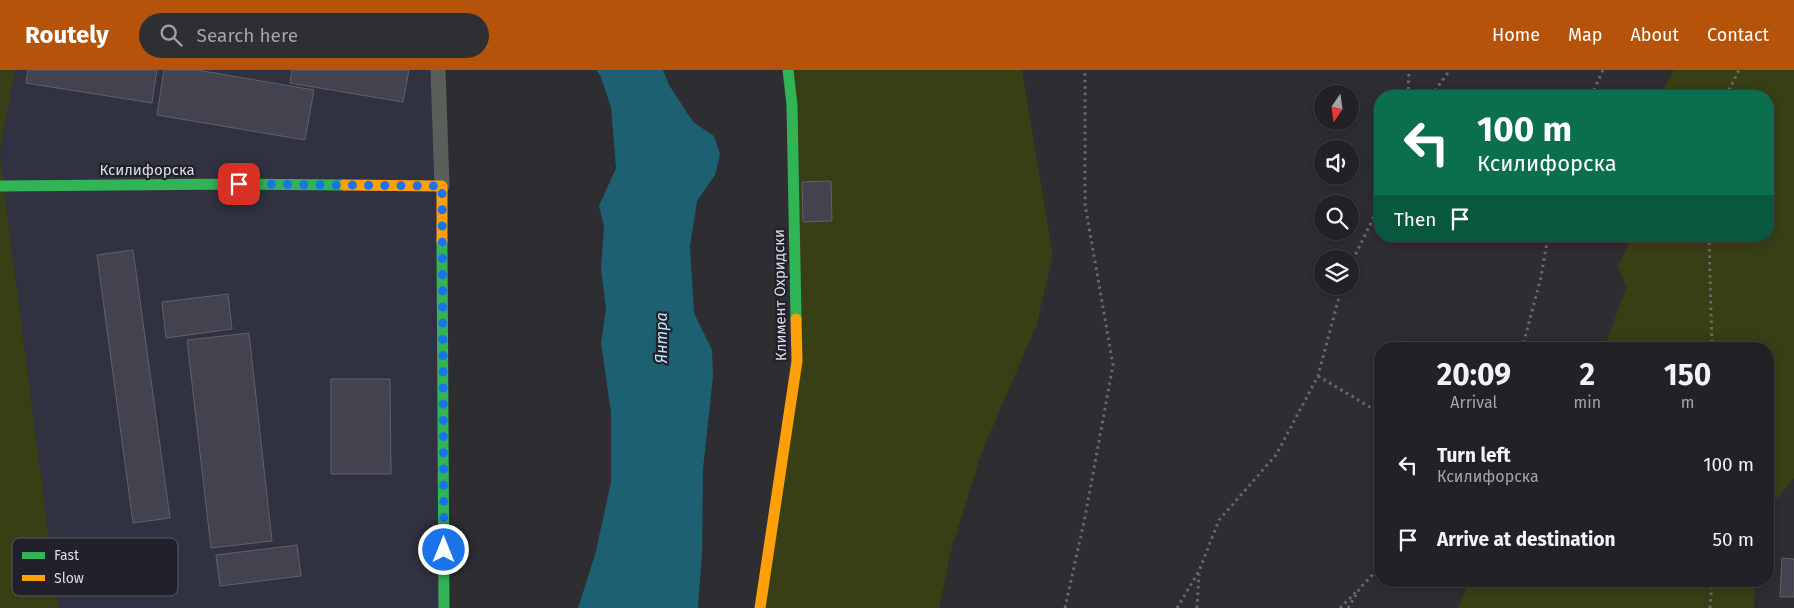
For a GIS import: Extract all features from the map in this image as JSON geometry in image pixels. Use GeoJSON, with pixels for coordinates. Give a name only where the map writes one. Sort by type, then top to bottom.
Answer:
{"type":"FeatureCollection","features":[{"type":"Feature","properties":{"kind":"street","name":"Климент Охридски"},"geometry":{"type":"LineString","coordinates":[[760,608],[797,361],[792,105],[788,70]]}},
{"type":"Feature","properties":{"kind":"street","name":"Ксилифорска"},"geometry":{"type":"LineString","coordinates":[[0,186],[239,184],[442,186]]}},
{"type":"Feature","properties":{"kind":"street"},"geometry":{"type":"LineString","coordinates":[[442,186],[444,608]]}},
{"type":"Feature","properties":{"kind":"lane"},"geometry":{"type":"LineString","coordinates":[[438,70],[442,186]]}},
{"type":"Feature","properties":{"kind":"path"},"geometry":{"type":"LineString","coordinates":[[1066,608],[1113,365],[1085,204],[1085,70]]}},
{"type":"Feature","properties":{"kind":"path"},"geometry":{"type":"LineString","coordinates":[[1408,90],[1409,70]]}},
{"type":"Feature","properties":{"kind":"path"},"geometry":{"type":"LineString","coordinates":[[1435,90],[1450,70]]}},
{"type":"Feature","properties":{"kind":"path"},"geometry":{"type":"LineString","coordinates":[[1594,90],[1603,70]]}},
{"type":"Feature","properties":{"kind":"path"},"geometry":{"type":"LineString","coordinates":[[1729,90],[1739,70]]}},
{"type":"Feature","properties":{"kind":"path"},"geometry":{"type":"LineString","coordinates":[[1358,250],[1374,216]]}},
{"type":"Feature","properties":{"kind":"path"},"geometry":{"type":"LineString","coordinates":[[1524,342],[1541,277],[1547,242]]}},
{"type":"Feature","properties":{"kind":"path"},"geometry":{"type":"LineString","coordinates":[[1709,242],[1712,342]]}},
{"type":"Feature","properties":{"kind":"path"},"geometry":{"type":"LineString","coordinates":[[1177,608],[1199,571],[1219,520],[1276,455],[1318,376],[1340,295]]}},
{"type":"Feature","properties":{"kind":"path"},"geometry":{"type":"LineString","coordinates":[[1318,376],[1374,409]]}},
{"type":"Feature","properties":{"kind":"path"},"geometry":{"type":"LineString","coordinates":[[1197,608],[1199,571]]}},
{"type":"Feature","properties":{"kind":"path"},"geometry":{"type":"LineString","coordinates":[[1340,608],[1374,573]]}},
{"type":"Feature","properties":{"kind":"path"},"geometry":{"type":"LineString","coordinates":[[1710,608],[1712,587]]}},
{"type":"Feature","properties":{"kind":"path"},"geometry":{"type":"LineString","coordinates":[[1348,608],[1360,588]]}},
{"type":"Feature","properties":{"kind":"shaded area"},"geometry":{"type":"Polygon","coordinates":[[[15,70],[438,70],[444,608],[58,608],[56,596],[178,596],[178,538],[49,538],[0,157],[15,70]]]}},
{"type":"Feature","properties":{"kind":"green space"},"geometry":{"type":"Polygon","coordinates":[[[0,70],[15,70],[0,153],[0,70]]]}},
{"type":"Feature","properties":{"kind":"green space"},"geometry":{"type":"Polygon","coordinates":[[[788,70],[1022,70],[1053,255],[1036,327],[983,449],[951,551],[939,608],[760,608],[797,361],[788,70]]]}},
{"type":"Feature","properties":{"kind":"green space"},"geometry":{"type":"Polygon","coordinates":[[[1674,70],[1794,70],[1794,478],[1774,502],[1774,342],[1606,342],[1626,287],[1618,266],[1629,242],[1774,242],[1774,90],[1662,90],[1674,70]]]}},
{"type":"Feature","properties":{"kind":"green space"},"geometry":{"type":"Polygon","coordinates":[[[0,157],[49,538],[12,538],[12,596],[56,596],[58,608],[0,608],[0,157]]]}},
{"type":"Feature","properties":{"kind":"green space"},"geometry":{"type":"Polygon","coordinates":[[[1467,587],[1755,587],[1754,608],[1458,608],[1467,587]]]}},
{"type":"Feature","properties":{"kind":"water","name":"Янтра"},"geometry":{"type":"Polygon","coordinates":[[[596,70],[663,70],[669,85],[693,122],[714,136],[720,154],[715,175],[697,201],[690,246],[694,313],[712,350],[713,377],[703,469],[702,553],[698,608],[578,608],[595,555],[611,482],[611,412],[601,343],[606,309],[601,269],[604,226],[599,206],[616,168],[611,107],[600,75],[596,70]]]}},
{"type":"Feature","properties":{"kind":"building"},"geometry":{"type":"Polygon","coordinates":[[[28,70],[157,70],[152,103],[26,83],[28,70]]]}},
{"type":"Feature","properties":{"kind":"building"},"geometry":{"type":"Polygon","coordinates":[[[164,70],[197,70],[314,90],[305,140],[157,115],[164,70]]]}},
{"type":"Feature","properties":{"kind":"building"},"geometry":{"type":"Polygon","coordinates":[[[292,70],[409,70],[403,102],[290,83],[292,70]]]}},
{"type":"Feature","properties":{"kind":"building"},"geometry":{"type":"Polygon","coordinates":[[[831,181],[832,221],[803,222],[802,182],[831,181]]]}},
{"type":"Feature","properties":{"kind":"building"},"geometry":{"type":"Polygon","coordinates":[[[133,250],[170,518],[133,523],[97,255],[133,250]]]}},
{"type":"Feature","properties":{"kind":"building"},"geometry":{"type":"Polygon","coordinates":[[[228,294],[232,329],[166,338],[162,302],[228,294]]]}},
{"type":"Feature","properties":{"kind":"building"},"geometry":{"type":"Polygon","coordinates":[[[249,333],[272,541],[211,548],[187,340],[249,333]]]}},
{"type":"Feature","properties":{"kind":"building"},"geometry":{"type":"Polygon","coordinates":[[[331,379],[390,379],[391,474],[331,474],[331,379]]]}},
{"type":"Feature","properties":{"kind":"building"},"geometry":{"type":"Polygon","coordinates":[[[297,545],[301,576],[220,586],[216,555],[297,545]]]}},
{"type":"Feature","properties":{"kind":"building"},"geometry":{"type":"Polygon","coordinates":[[[1782,558],[1794,559],[1794,597],[1780,597],[1782,558]]]}},
{"type":"Feature","properties":{"kind":"traffic: fast"},"geometry":{"type":"LineString","coordinates":[[788,70],[792,105],[796,319]]}},
{"type":"Feature","properties":{"kind":"traffic: fast"},"geometry":{"type":"LineString","coordinates":[[0,186],[344,185]]}},
{"type":"Feature","properties":{"kind":"traffic: fast"},"geometry":{"type":"LineString","coordinates":[[442,241],[444,608]]}},
{"type":"Feature","properties":{"kind":"traffic: slow"},"geometry":{"type":"LineString","coordinates":[[344,185],[442,186],[442,241]]}},
{"type":"Feature","properties":{"kind":"traffic: slow"},"geometry":{"type":"LineString","coordinates":[[760,608],[797,361],[796,319]]}},
{"type":"Feature","properties":{"kind":"route"},"geometry":{"type":"LineString","coordinates":[[239,184],[442,186],[444,550]]}}]}
